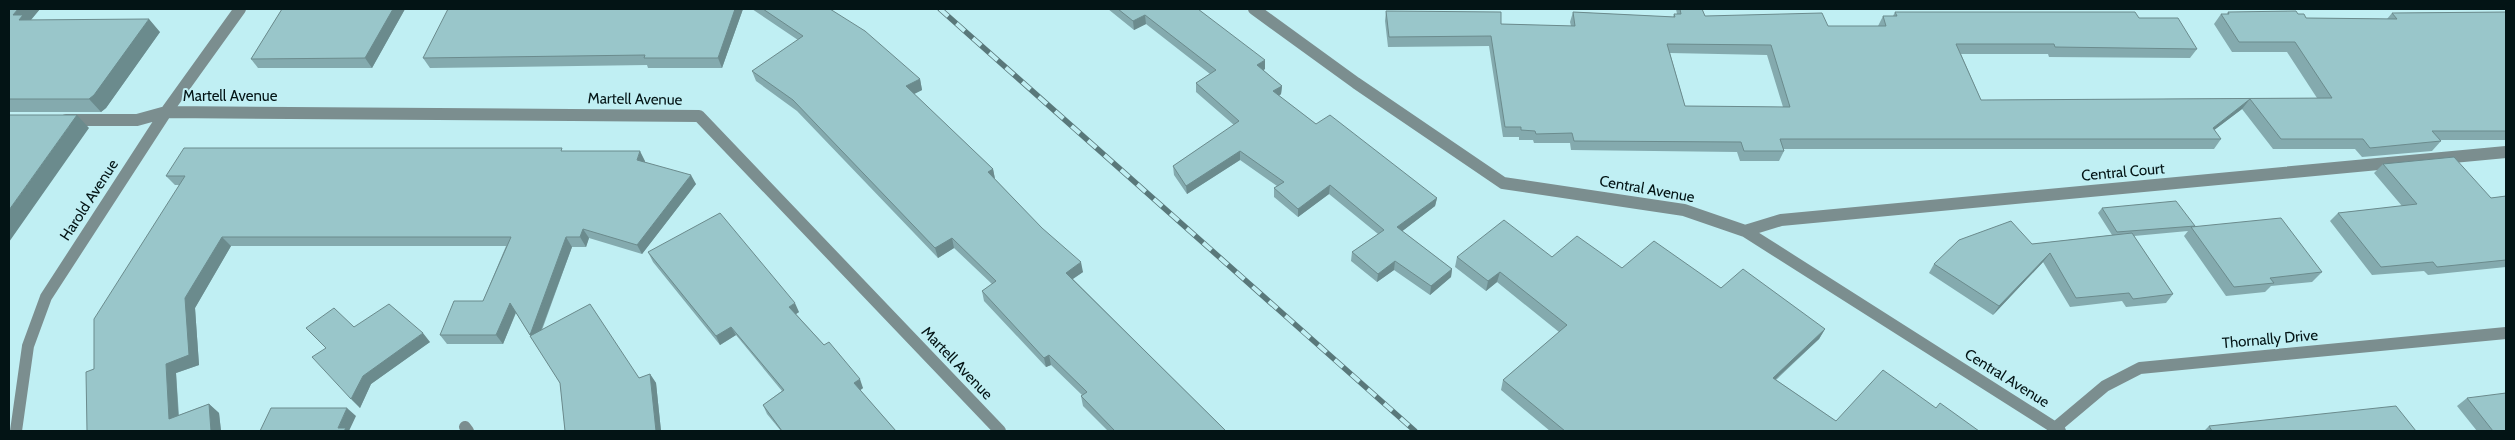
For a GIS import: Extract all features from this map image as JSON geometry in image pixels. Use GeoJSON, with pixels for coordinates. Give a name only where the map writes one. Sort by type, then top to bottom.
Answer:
{"type":"FeatureCollection","features":[{"type":"Feature","properties":{"kind":"street","name":"Harold Avenue"},"geometry":{"type":"LineString","coordinates":[[16,431],[28,346],[46,297],[166,112],[240,9]]}},
{"type":"Feature","properties":{"kind":"street","name":"Central Avenue"},"geometry":{"type":"LineString","coordinates":[[1254,9],[1356,83],[1503,183],[1684,210],[1745,231],[2057,430]]}},
{"type":"Feature","properties":{"kind":"street","name":"Martell Avenue"},"geometry":{"type":"LineString","coordinates":[[56,120],[137,120],[166,112],[699,116],[1000,431]]}},
{"type":"Feature","properties":{"kind":"street","name":"Central Court"},"geometry":{"type":"LineString","coordinates":[[1745,231],[1781,220],[2506,152]]}},
{"type":"Feature","properties":{"kind":"street","name":"Thornally Drive"},"geometry":{"type":"LineString","coordinates":[[2057,430],[2105,386],[2140,368],[2506,332]]}},
{"type":"Feature","properties":{"kind":"building"},"geometry":{"type":"Polygon","coordinates":[[[9,9],[18,9],[13,15],[23,15],[19,20],[149,19],[94,95],[89,99],[9,99],[9,9]]]}},
{"type":"Feature","properties":{"kind":"building"},"geometry":{"type":"Polygon","coordinates":[[[282,9],[393,9],[365,58],[251,59],[282,9]]]}},
{"type":"Feature","properties":{"kind":"building"},"geometry":{"type":"Polygon","coordinates":[[[448,9],[735,9],[718,58],[644,58],[645,55],[423,58],[448,9]]]}},
{"type":"Feature","properties":{"kind":"building"},"geometry":{"type":"Polygon","coordinates":[[[763,9],[830,9],[865,31],[920,79],[906,86],[993,169],[988,172],[1042,228],[1081,262],[1066,273],[1226,431],[1115,431],[1081,396],[1087,392],[1049,355],[1044,358],[982,291],[996,281],[952,238],[935,248],[793,100],[752,71],[803,36],[763,9]]]}},
{"type":"Feature","properties":{"kind":"building"},"geometry":{"type":"Polygon","coordinates":[[[1118,9],[1198,9],[1265,60],[1257,65],[1282,86],[1273,91],[1316,124],[1330,115],[1437,198],[1397,227],[1452,269],[1431,286],[1395,261],[1378,274],[1352,252],[1384,230],[1330,185],[1298,209],[1274,188],[1284,182],[1240,151],[1186,186],[1173,166],[1239,121],[1196,83],[1216,70],[1145,15],[1133,21],[1118,9]]]}},
{"type":"Feature","properties":{"kind":"building"},"geometry":{"type":"Polygon","coordinates":[[[1680,9],[1702,9],[1705,16],[1822,13],[1828,26],[1886,26],[1883,16],[1897,16],[1895,12],[2135,12],[2139,18],[2178,18],[2197,49],[2055,47],[2054,44],[1956,44],[1981,100],[2332,98],[2295,42],[2239,42],[2221,14],[2229,14],[2228,12],[2296,11],[2298,14],[2304,14],[2306,18],[2397,19],[2392,13],[2506,12],[2506,131],[2432,131],[2441,141],[2370,148],[2363,139],[2281,139],[2250,99],[2213,128],[2221,139],[1780,139],[1784,151],[1744,151],[1741,142],[1574,141],[1572,133],[1536,134],[1535,131],[1521,130],[1521,127],[1505,127],[1491,36],[1389,37],[1386,11],[1501,12],[1501,24],[1575,26],[1573,12],[1675,17],[1674,14],[1681,14],[1680,9]],[[1667,44],[1685,106],[1790,107],[1771,45],[1667,44]]]}},
{"type":"Feature","properties":{"kind":"building"},"geometry":{"type":"Polygon","coordinates":[[[9,115],[77,115],[9,210],[9,115]]]}},
{"type":"Feature","properties":{"kind":"building"},"geometry":{"type":"Polygon","coordinates":[[[184,148],[562,148],[561,151],[640,151],[637,160],[691,175],[637,245],[583,229],[580,237],[566,237],[530,335],[510,303],[496,335],[440,335],[454,301],[483,301],[511,237],[222,237],[185,298],[189,355],[166,364],[169,419],[209,404],[211,431],[87,431],[86,372],[94,369],[94,319],[185,176],[166,176],[184,148]]]}},
{"type":"Feature","properties":{"kind":"building"},"geometry":{"type":"Polygon","coordinates":[[[2454,157],[2491,198],[2506,196],[2506,260],[2437,267],[2433,262],[2381,267],[2338,213],[2417,204],[2383,164],[2454,157]]]}},
{"type":"Feature","properties":{"kind":"building"},"geometry":{"type":"Polygon","coordinates":[[[2176,201],[2195,226],[2117,232],[2102,208],[2176,201]]]}},
{"type":"Feature","properties":{"kind":"building"},"geometry":{"type":"Polygon","coordinates":[[[720,213],[795,303],[789,307],[824,345],[829,342],[860,379],[854,383],[896,431],[782,431],[763,405],[784,390],[731,327],[716,336],[648,252],[720,213]]]}},
{"type":"Feature","properties":{"kind":"building"},"geometry":{"type":"Polygon","coordinates":[[[2281,218],[2322,272],[2270,278],[2274,283],[2234,287],[2191,227],[2281,218]]]}},
{"type":"Feature","properties":{"kind":"building"},"geometry":{"type":"Polygon","coordinates":[[[1504,220],[1552,257],[1577,236],[1622,268],[1654,241],[1721,288],[1743,269],[1825,329],[1773,378],[1836,421],[1883,370],[1936,408],[1940,403],[1979,431],[1565,431],[1503,380],[1567,325],[1500,272],[1488,281],[1457,257],[1504,220]]]}},
{"type":"Feature","properties":{"kind":"building"},"geometry":{"type":"Polygon","coordinates":[[[2011,221],[2032,244],[2132,233],[2173,294],[2133,299],[2129,293],[2076,298],[2050,253],[1999,306],[1934,264],[1959,240],[2011,221]]]}},
{"type":"Feature","properties":{"kind":"building"},"geometry":{"type":"Polygon","coordinates":[[[389,304],[423,333],[363,376],[351,399],[312,357],[326,348],[306,328],[334,308],[354,327],[389,304]]]}},
{"type":"Feature","properties":{"kind":"building"},"geometry":{"type":"Polygon","coordinates":[[[590,304],[639,378],[650,374],[656,431],[565,431],[560,383],[530,336],[590,304]]]}},
{"type":"Feature","properties":{"kind":"building"},"geometry":{"type":"Polygon","coordinates":[[[2506,393],[2506,431],[2493,431],[2467,398],[2506,393]]]}},
{"type":"Feature","properties":{"kind":"building"},"geometry":{"type":"Polygon","coordinates":[[[2396,406],[2416,431],[2212,431],[2209,426],[2396,406]]]}},
{"type":"Feature","properties":{"kind":"building"},"geometry":{"type":"Polygon","coordinates":[[[271,408],[347,408],[338,428],[346,428],[344,431],[260,431],[271,408]]]}},
{"type":"Feature","properties":{"kind":"railway"},"geometry":{"type":"LineString","coordinates":[[940,9],[1415,431]]}}]}
